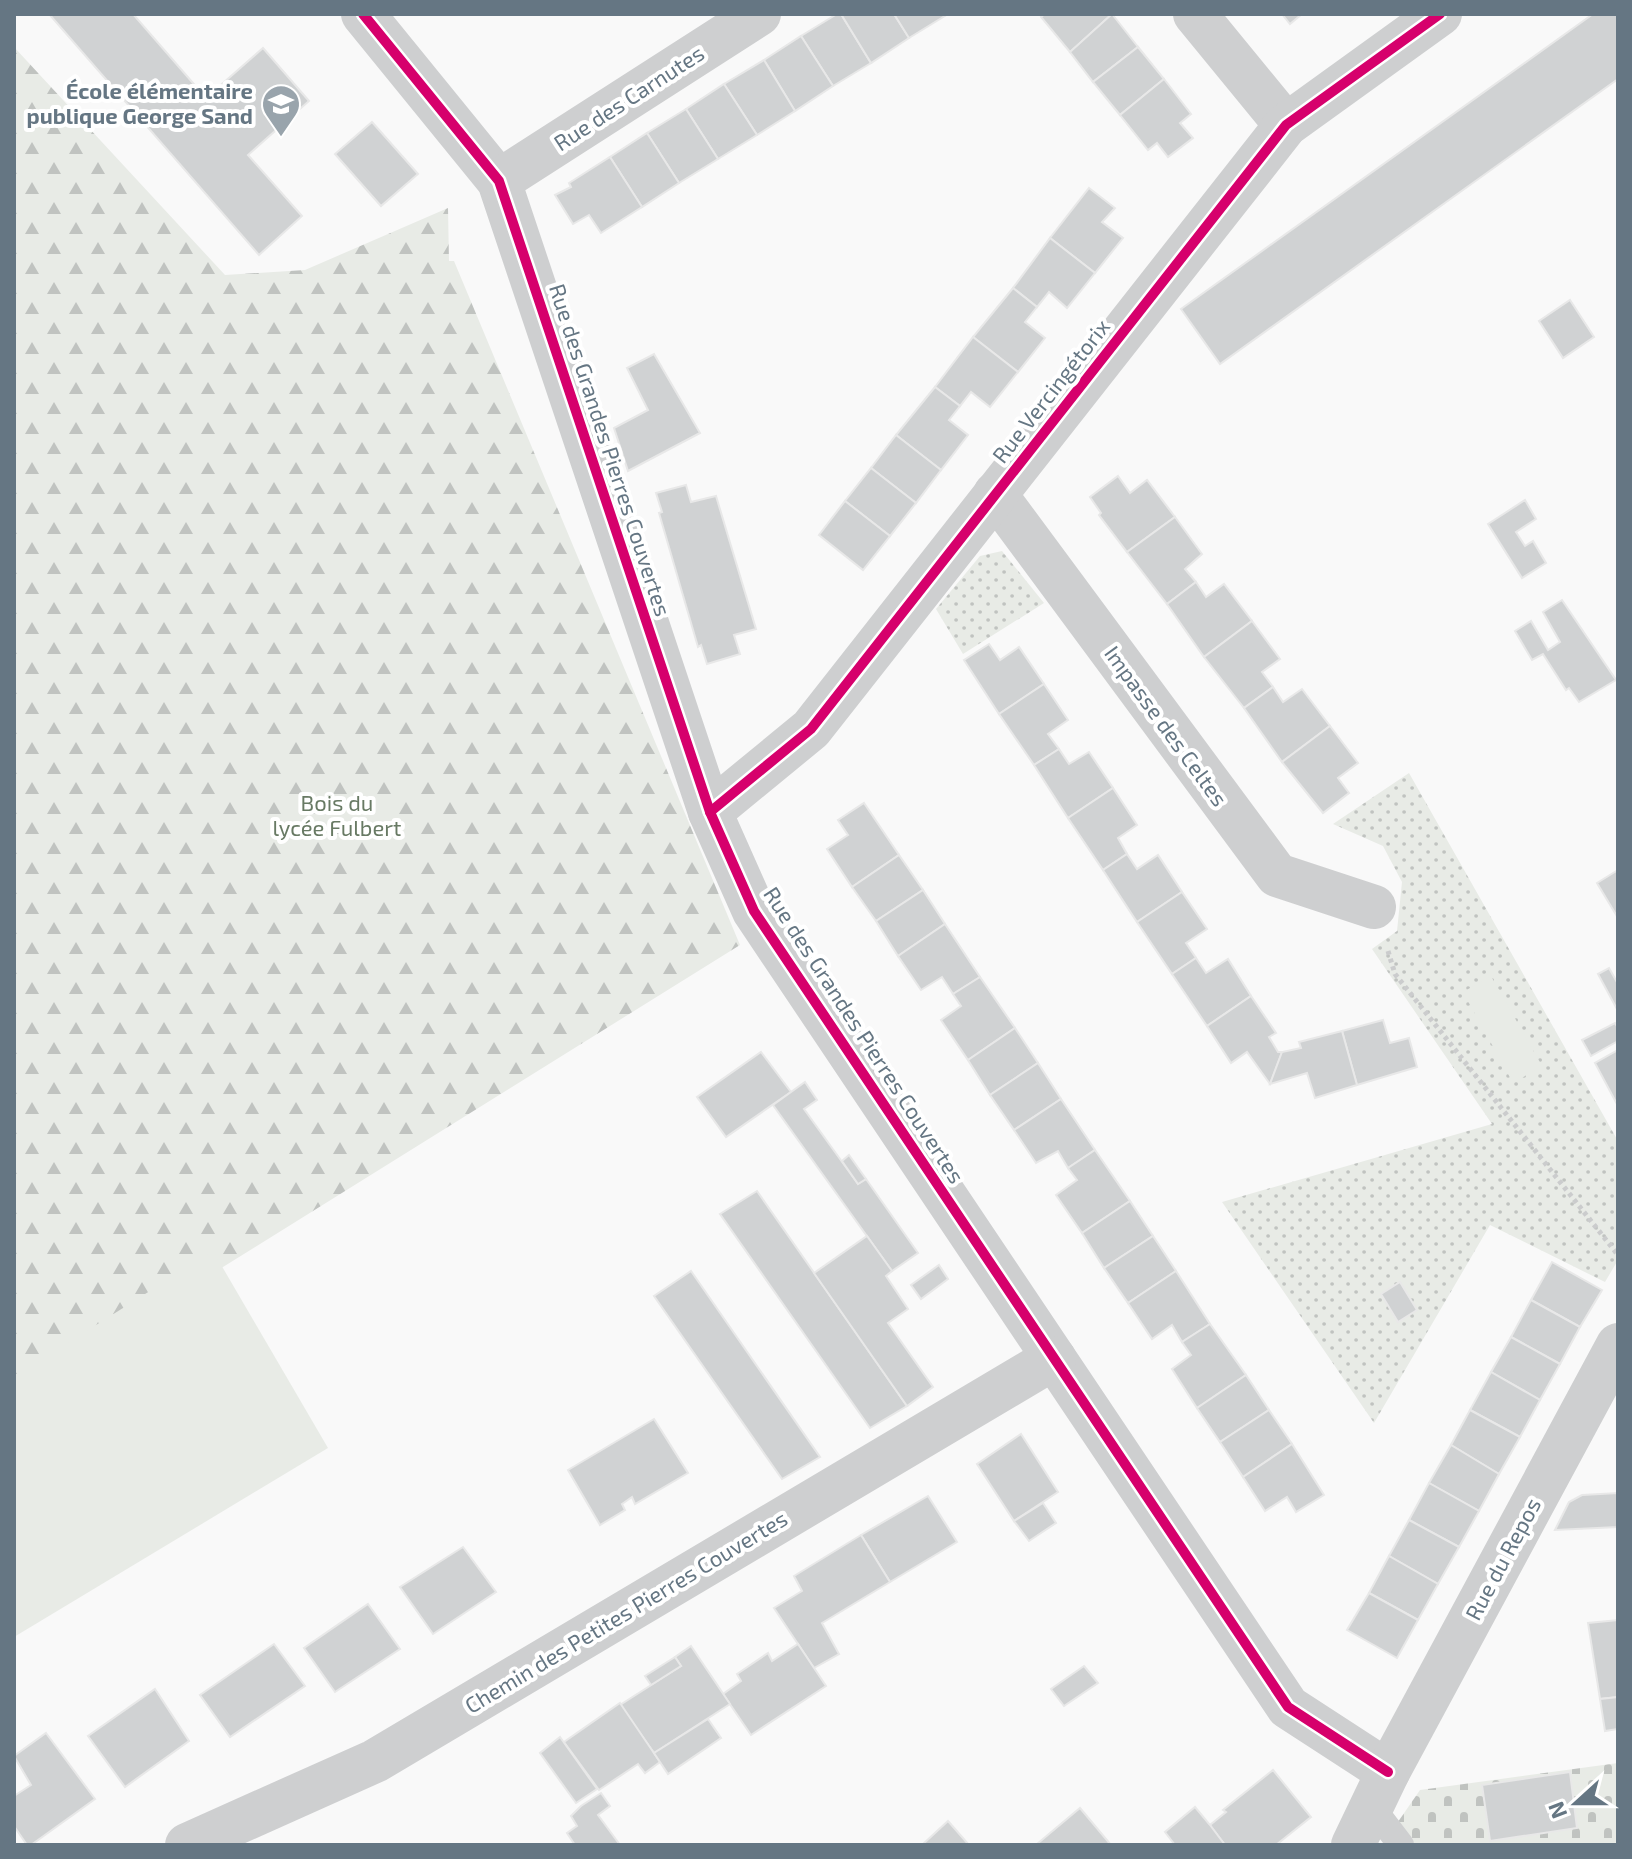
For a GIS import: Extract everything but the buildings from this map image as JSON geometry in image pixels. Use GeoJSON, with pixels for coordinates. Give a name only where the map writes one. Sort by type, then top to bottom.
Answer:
{"type":"FeatureCollection","features":[{"type":"Feature","properties":{"kind":"street","name":"Rue des Grandes Pierres Couvertes"},"geometry":{"type":"LineString","coordinates":[[363,14],[499,181],[710,812],[754,911],[1288,1707],[1380,1790]]}},
{"type":"Feature","properties":{"kind":"street","name":"Rue des Carnutes"},"geometry":{"type":"LineString","coordinates":[[499,181],[759,14]]}},
{"type":"Feature","properties":{"kind":"street"},"geometry":{"type":"LineString","coordinates":[[1195,14],[1286,125]]}},
{"type":"Feature","properties":{"kind":"street","name":"Rue Vercingétorix"},"geometry":{"type":"LineString","coordinates":[[710,812],[811,729],[1286,125],[1420,20]]}},
{"type":"Feature","properties":{"kind":"street","name":"Impasse des Celtes"},"geometry":{"type":"LineString","coordinates":[[995,494],[1277,875],[1374,907]]}},
{"type":"Feature","properties":{"kind":"street","name":"Rue du Repos"},"geometry":{"type":"LineString","coordinates":[[1353,1845],[1618,1345]]}},
{"type":"Feature","properties":{"kind":"street","name":"Chemin des Petites Pierres Couvertes"},"geometry":{"type":"LineString","coordinates":[[187,1845],[375,1761],[1054,1358]]}},
{"type":"Feature","properties":{"kind":"lane"},"geometry":{"type":"LineString","coordinates":[[1380,1790],[1401,1845]]}},
{"type":"Feature","properties":{"kind":"path"},"geometry":{"type":"LineString","coordinates":[[1374,907],[1395,974],[1618,1255]]}},
{"type":"Feature","properties":{"kind":"green space","name":"Bois du lycée Fulbert"},"geometry":{"type":"Polygon","coordinates":[[[14,47],[225,275],[305,270],[448,208],[449,261],[454,261],[740,945],[64,1366],[14,1408],[14,47]]]}},
{"type":"Feature","properties":{"kind":"green space"},"geometry":{"type":"Polygon","coordinates":[[[1002,551],[1044,603],[963,654],[936,609],[980,556],[1002,551]]]}},
{"type":"Feature","properties":{"kind":"green space"},"geometry":{"type":"Polygon","coordinates":[[[1409,773],[1618,1141],[1618,1260],[1605,1282],[1490,1225],[1374,1423],[1222,1202],[1492,1124],[1372,949],[1397,931],[1402,882],[1383,846],[1333,824],[1409,773]]]}},
{"type":"Feature","properties":{"kind":"green space"},"geometry":{"type":"Polygon","coordinates":[[[1491,976],[1542,1066],[1513,1083],[1463,992],[1491,976]]]}},
{"type":"Feature","properties":{"kind":"green space"},"geometry":{"type":"Polygon","coordinates":[[[213,1251],[328,1448],[14,1637],[14,1377],[213,1251]]]}},
{"type":"Feature","properties":{"kind":"green space"},"geometry":{"type":"Polygon","coordinates":[[[1618,1763],[1618,1845],[1382,1845],[1420,1790],[1618,1763]]]}},
{"type":"Feature","properties":{"kind":"cycle path"},"geometry":{"type":"LineString","coordinates":[[363,14],[499,181],[710,812],[754,911],[1288,1707],[1388,1772]]}},
{"type":"Feature","properties":{"kind":"cycle path"},"geometry":{"type":"LineString","coordinates":[[710,812],[811,729],[1286,125],[1440,14]]}},
{"type":"Feature","properties":{"kind":"place","name":"École élémentaire publique George Sand"},"geometry":{"type":"Point","coordinates":[281,138]}}]}
